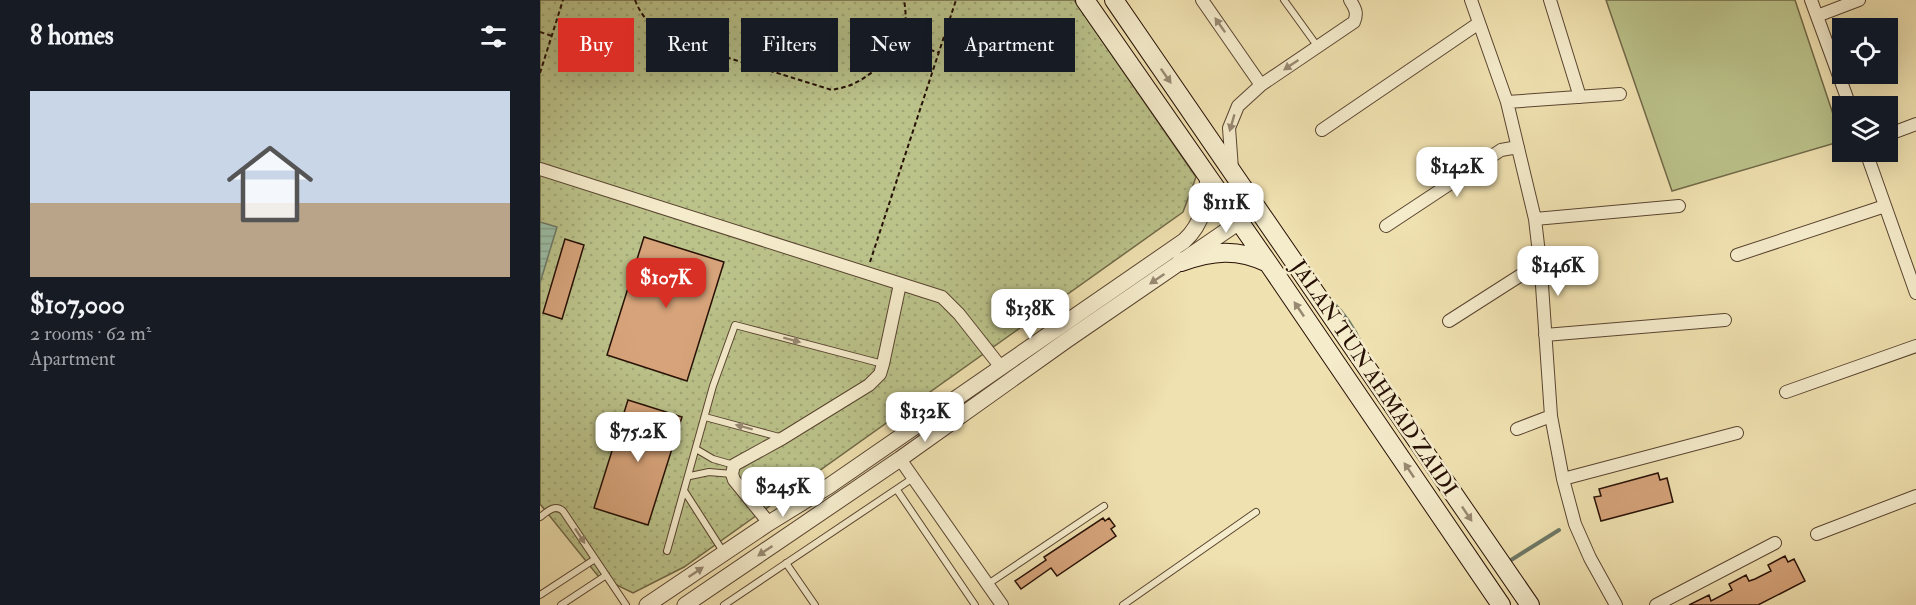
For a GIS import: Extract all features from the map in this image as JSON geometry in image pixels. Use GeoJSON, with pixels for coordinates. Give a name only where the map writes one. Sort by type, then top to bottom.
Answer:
{"type":"FeatureCollection","features":[{"type":"Feature","properties":{"kind":"main road","name":"JALAN TUN AHMAD ZAIDI"},"geometry":{"type":"LineString","coordinates":[[1085,0],[1501,605]]}},
{"type":"Feature","properties":{"kind":"main road","name":"JALAN TUN AHMAD ZAIDI"},"geometry":{"type":"LineString","coordinates":[[1114,0],[1530,605]]}},
{"type":"Feature","properties":{"kind":"main road"},"geometry":{"type":"LineString","coordinates":[[1181,262],[1205,254],[1227,252],[1244,254],[1268,263]]}},
{"type":"Feature","properties":{"kind":"street"},"geometry":{"type":"LineString","coordinates":[[1127,0],[1133,28]]}},
{"type":"Feature","properties":{"kind":"street"},"geometry":{"type":"LineString","coordinates":[[1202,0],[1261,85]]}},
{"type":"Feature","properties":{"kind":"street"},"geometry":{"type":"LineString","coordinates":[[1232,171],[1229,128],[1238,106],[1261,85],[1353,22],[1357,16],[1356,9],[1350,0]]}},
{"type":"Feature","properties":{"kind":"street"},"geometry":{"type":"LineString","coordinates":[[1471,0],[1507,102],[1535,219],[1551,416],[1563,480],[1579,532],[1606,590],[1616,605]]}},
{"type":"Feature","properties":{"kind":"street"},"geometry":{"type":"LineString","coordinates":[[1550,0],[1580,97]]}},
{"type":"Feature","properties":{"kind":"street"},"geometry":{"type":"LineString","coordinates":[[1811,0],[1846,96]]}},
{"type":"Feature","properties":{"kind":"street"},"geometry":{"type":"LineString","coordinates":[[1817,16],[1859,0]]}},
{"type":"Feature","properties":{"kind":"street"},"geometry":{"type":"LineString","coordinates":[[1322,130],[1479,23]]}},
{"type":"Feature","properties":{"kind":"street"},"geometry":{"type":"LineString","coordinates":[[1507,102],[1620,94]]}},
{"type":"Feature","properties":{"kind":"street"},"geometry":{"type":"LineString","coordinates":[[1898,131],[1916,124]]}},
{"type":"Feature","properties":{"kind":"street"},"geometry":{"type":"LineString","coordinates":[[1386,226],[1501,150],[1518,147]]}},
{"type":"Feature","properties":{"kind":"street"},"geometry":{"type":"LineString","coordinates":[[1870,162],[1913,275],[1916,293]]}},
{"type":"Feature","properties":{"kind":"street"},"geometry":{"type":"LineString","coordinates":[[540,169],[942,297],[959,314],[1000,366]]}},
{"type":"Feature","properties":{"kind":"street"},"geometry":{"type":"LineString","coordinates":[[647,605],[769,523],[829,486],[1190,235],[1205,205],[1208,176]]}},
{"type":"Feature","properties":{"kind":"street"},"geometry":{"type":"LineString","coordinates":[[1737,255],[1885,206]]}},
{"type":"Feature","properties":{"kind":"street"},"geometry":{"type":"LineString","coordinates":[[1535,219],[1679,207]]}},
{"type":"Feature","properties":{"kind":"street"},"geometry":{"type":"LineString","coordinates":[[684,605],[900,459],[1067,340],[1239,222]]}},
{"type":"Feature","properties":{"kind":"street"},"geometry":{"type":"LineString","coordinates":[[1449,321],[1521,275],[1541,271]]}},
{"type":"Feature","properties":{"kind":"street"},"geometry":{"type":"LineString","coordinates":[[769,523],[740,489],[733,470],[869,386],[880,374],[900,284]]}},
{"type":"Feature","properties":{"kind":"street"},"geometry":{"type":"LineString","coordinates":[[1545,335],[1725,320]]}},
{"type":"Feature","properties":{"kind":"street"},"geometry":{"type":"LineString","coordinates":[[1000,366],[1024,361],[1067,340]]}},
{"type":"Feature","properties":{"kind":"street"},"geometry":{"type":"LineString","coordinates":[[1786,392],[1916,346]]}},
{"type":"Feature","properties":{"kind":"street"},"geometry":{"type":"LineString","coordinates":[[1517,429],[1551,416]]}},
{"type":"Feature","properties":{"kind":"street"},"geometry":{"type":"LineString","coordinates":[[900,459],[906,439],[928,418]]}},
{"type":"Feature","properties":{"kind":"street"},"geometry":{"type":"LineString","coordinates":[[1563,480],[1737,433]]}},
{"type":"Feature","properties":{"kind":"street"},"geometry":{"type":"LineString","coordinates":[[829,486],[836,485],[879,456],[887,455],[900,459],[1002,605]]}},
{"type":"Feature","properties":{"kind":"street"},"geometry":{"type":"LineString","coordinates":[[1817,534],[1916,496]]}},
{"type":"Feature","properties":{"kind":"street"},"geometry":{"type":"LineString","coordinates":[[1656,605],[1775,543]]}},
{"type":"Feature","properties":{"kind":"lane"},"geometry":{"type":"LineString","coordinates":[[1284,0],[1318,47]]}},
{"type":"Feature","properties":{"kind":"lane"},"geometry":{"type":"LineString","coordinates":[[668,551],[713,386],[735,325],[883,364]]}},
{"type":"Feature","properties":{"kind":"lane"},"geometry":{"type":"LineString","coordinates":[[705,417],[783,438]]}},
{"type":"Feature","properties":{"kind":"lane"},"geometry":{"type":"LineString","coordinates":[[696,449],[733,470]]}},
{"type":"Feature","properties":{"kind":"lane"},"geometry":{"type":"LineString","coordinates":[[690,476],[733,470]]}},
{"type":"Feature","properties":{"kind":"lane"},"geometry":{"type":"LineString","coordinates":[[724,605],[913,478]]}},
{"type":"Feature","properties":{"kind":"lane"},"geometry":{"type":"LineString","coordinates":[[897,490],[975,605]]}},
{"type":"Feature","properties":{"kind":"lane"},"geometry":{"type":"LineString","coordinates":[[685,492],[724,553]]}},
{"type":"Feature","properties":{"kind":"lane"},"geometry":{"type":"LineString","coordinates":[[988,584],[1104,506]]}},
{"type":"Feature","properties":{"kind":"lane"},"geometry":{"type":"LineString","coordinates":[[540,517],[555,507],[564,511],[626,605]]}},
{"type":"Feature","properties":{"kind":"lane"},"geometry":{"type":"LineString","coordinates":[[1123,605],[1256,512]]}},
{"type":"Feature","properties":{"kind":"lane"},"geometry":{"type":"LineString","coordinates":[[540,595],[595,559]]}},
{"type":"Feature","properties":{"kind":"lane"},"geometry":{"type":"LineString","coordinates":[[786,563],[815,605]]}},
{"type":"Feature","properties":{"kind":"lane"},"geometry":{"type":"LineString","coordinates":[[561,605],[605,576]]}},
{"type":"Feature","properties":{"kind":"path"},"geometry":{"type":"LineString","coordinates":[[540,73],[563,0]]}},
{"type":"Feature","properties":{"kind":"path"},"geometry":{"type":"LineString","coordinates":[[635,0],[640,12],[657,32],[677,42],[832,90],[853,85],[872,72]]}},
{"type":"Feature","properties":{"kind":"path"},"geometry":{"type":"LineString","coordinates":[[904,0],[905,18]]}},
{"type":"Feature","properties":{"kind":"path"},"geometry":{"type":"LineString","coordinates":[[866,273],[956,0]]}},
{"type":"Feature","properties":{"kind":"path"},"geometry":{"type":"LineString","coordinates":[[540,32],[552,36]]}},
{"type":"Feature","properties":{"kind":"path"},"geometry":{"type":"LineString","coordinates":[[932,50],[939,53]]}},
{"type":"Feature","properties":{"kind":"shaded area"},"geometry":{"type":"Polygon","coordinates":[[[540,0],[1074,0],[1196,177],[1183,212],[684,567],[633,593],[598,576],[540,504],[540,0]]]}},
{"type":"Feature","properties":{"kind":"shaded area"},"geometry":{"type":"Polygon","coordinates":[[[1606,0],[1795,0],[1832,111],[1832,144],[1672,191],[1606,0]]]}},
{"type":"Feature","properties":{"kind":"shaded area"},"geometry":{"type":"Polygon","coordinates":[[[540,222],[557,227],[540,283],[540,222]]]}},
{"type":"Feature","properties":{"kind":"building"},"geometry":{"type":"Polygon","coordinates":[[[644,237],[724,262],[687,381],[607,355],[644,237]]]}},
{"type":"Feature","properties":{"kind":"building"},"geometry":{"type":"Polygon","coordinates":[[[565,239],[584,245],[562,319],[543,313],[565,239]]]}},
{"type":"Feature","properties":{"kind":"building"},"geometry":{"type":"Polygon","coordinates":[[[628,400],[682,417],[648,525],[594,508],[628,400]]]}},
{"type":"Feature","properties":{"kind":"building"},"geometry":{"type":"Polygon","coordinates":[[[1658,473],[1660,480],[1667,478],[1673,502],[1601,521],[1594,497],[1601,496],[1599,489],[1658,473]]]}},
{"type":"Feature","properties":{"kind":"building"},"geometry":{"type":"Polygon","coordinates":[[[1103,518],[1105,521],[1109,518],[1115,526],[1111,529],[1116,536],[1057,576],[1051,568],[1021,589],[1015,581],[1046,560],[1044,557],[1103,518]]]}},
{"type":"Feature","properties":{"kind":"building"},"geometry":{"type":"Polygon","coordinates":[[[1785,556],[1788,562],[1794,559],[1805,581],[1758,605],[1689,605],[1709,595],[1711,601],[1732,590],[1729,584],[1746,575],[1749,581],[1771,571],[1768,565],[1785,556]]]}},
{"type":"Feature","properties":{"kind":"waterway"},"geometry":{"type":"LineString","coordinates":[[1331,301],[1349,322],[1362,346]]}},
{"type":"Feature","properties":{"kind":"waterway"},"geometry":{"type":"LineString","coordinates":[[1507,561],[1559,530]]}}]}
